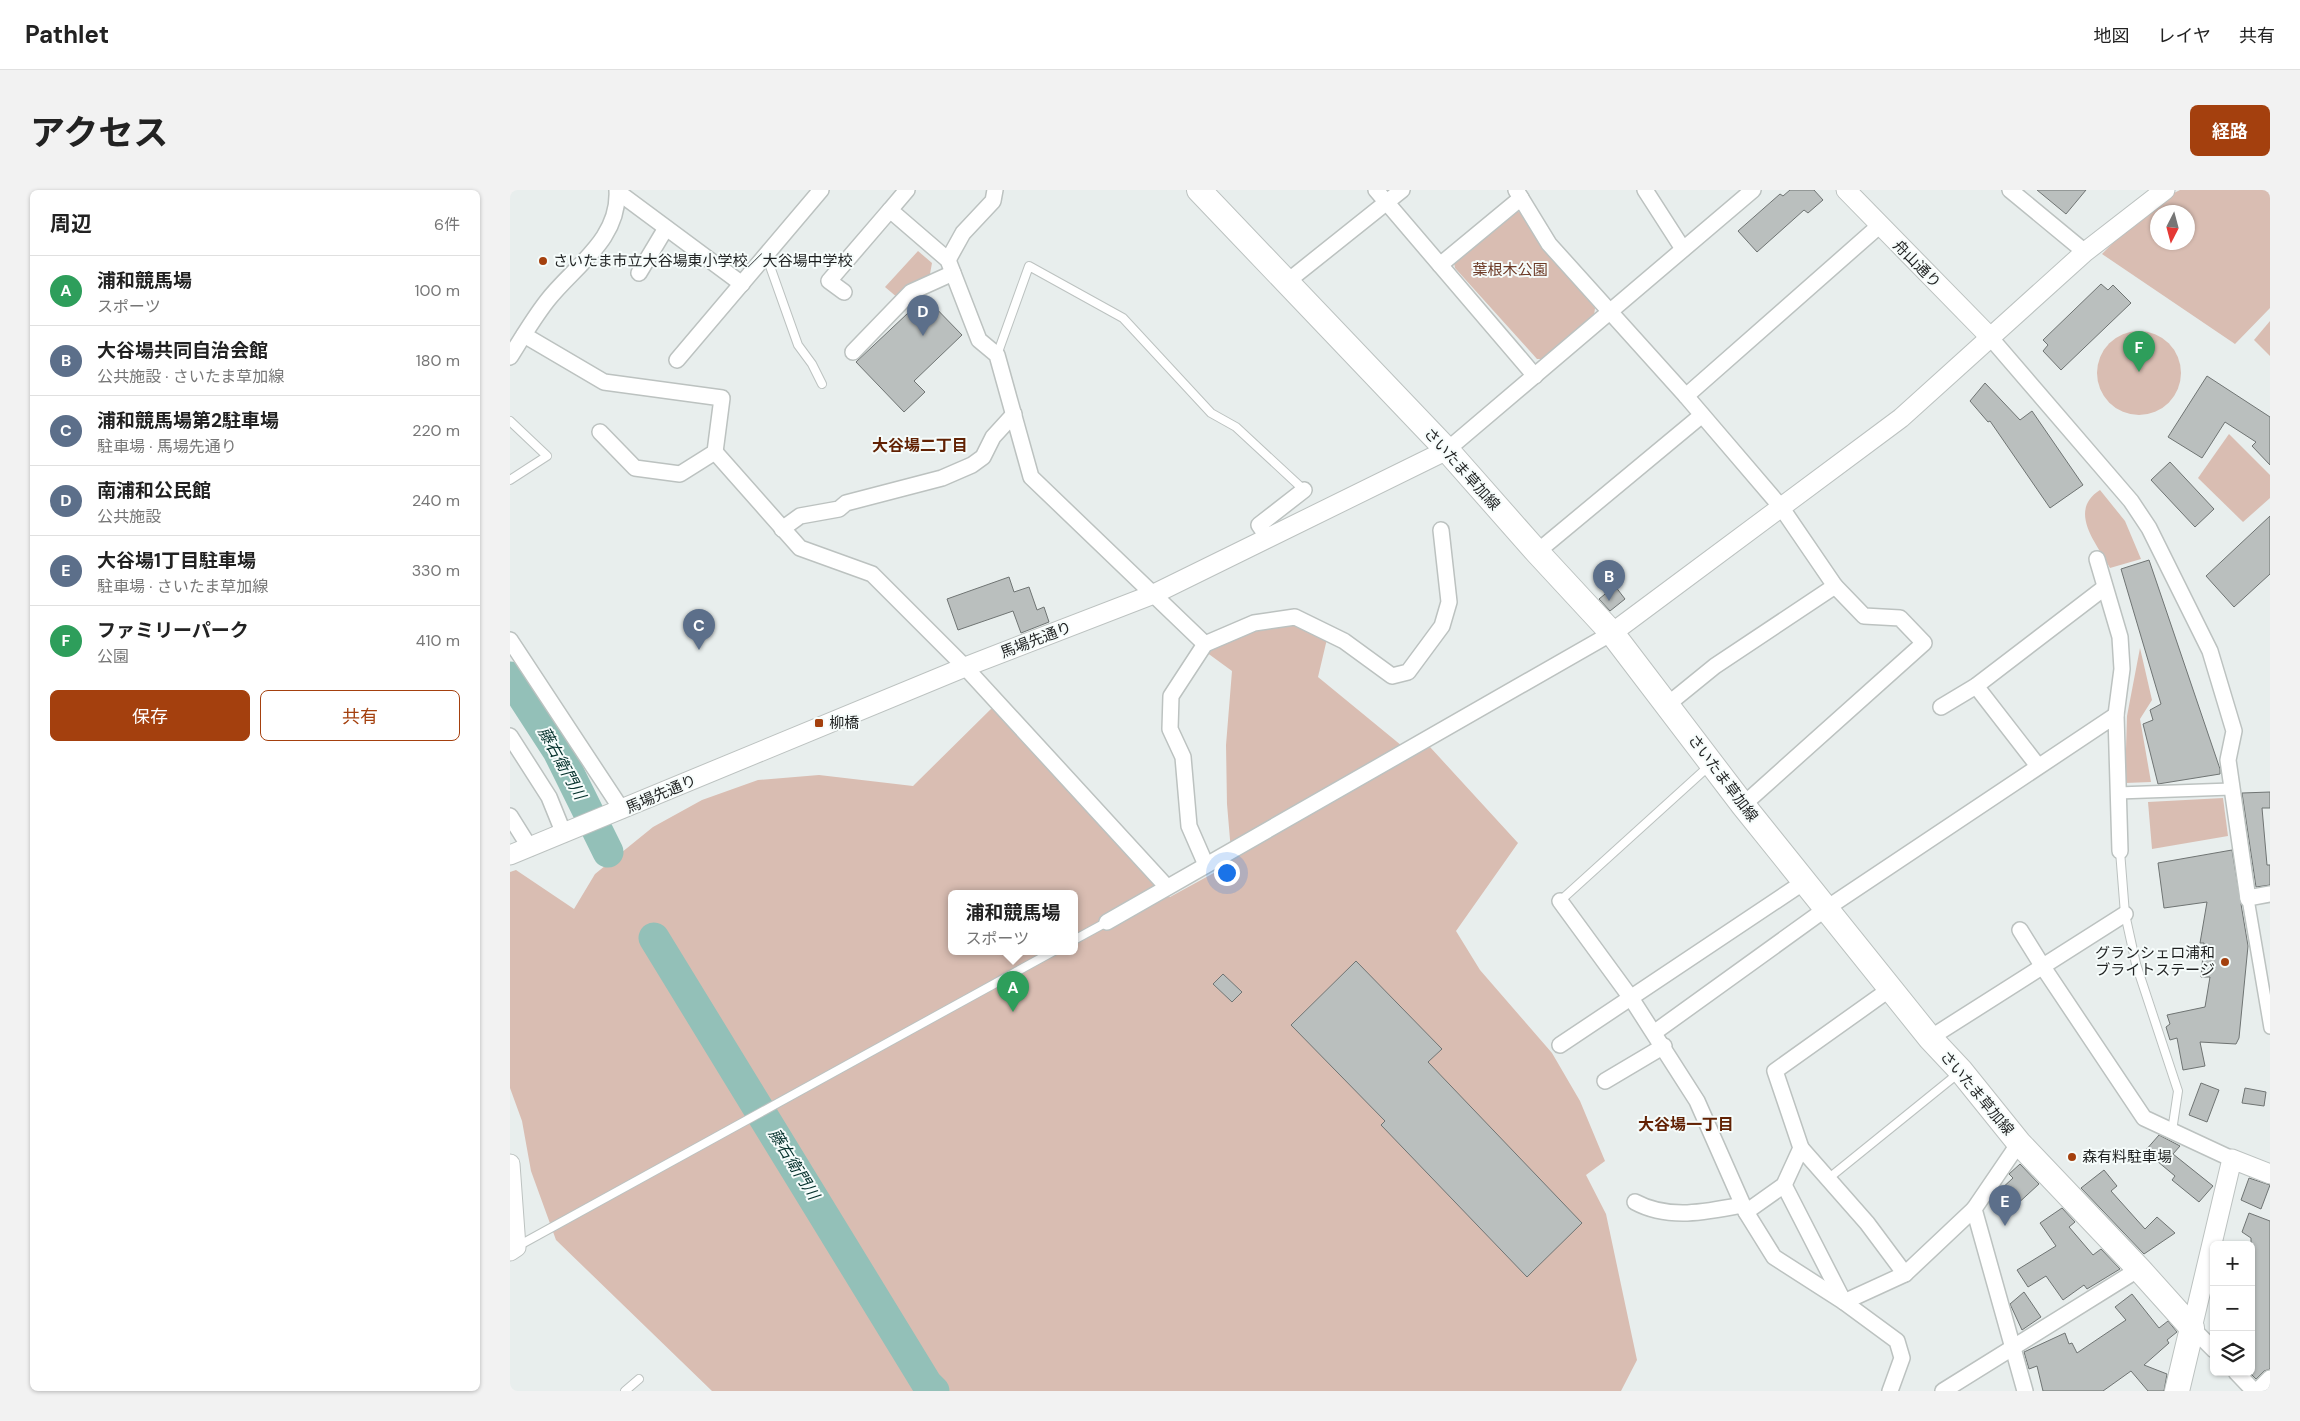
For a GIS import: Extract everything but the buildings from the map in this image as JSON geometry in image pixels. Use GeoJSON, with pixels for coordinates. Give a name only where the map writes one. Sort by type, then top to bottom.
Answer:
{"type":"FeatureCollection","features":[{"type":"Feature","properties":{"kind":"main road","name":"さいたま草加線"},"geometry":{"type":"LineString","coordinates":[[1200,190],[1447,450],[1536,552],[1612,633],[1743,805],[1930,1038],[1961,1071],[2019,1142],[2192,1328]]}},
{"type":"Feature","properties":{"kind":"main road"},"geometry":{"type":"LineString","coordinates":[[2176,1391],[2192,1328]]}},
{"type":"Feature","properties":{"kind":"street"},"geometry":{"type":"LineString","coordinates":[[677,360],[821,190]]}},
{"type":"Feature","properties":{"kind":"street"},"geometry":{"type":"LineString","coordinates":[[844,292],[829,281],[907,190]]}},
{"type":"Feature","properties":{"kind":"street"},"geometry":{"type":"LineString","coordinates":[[853,352],[911,292],[950,267],[963,234],[993,201],[994,190]]}},
{"type":"Feature","properties":{"kind":"street"},"geometry":{"type":"LineString","coordinates":[[1376,190],[1535,376]]}},
{"type":"Feature","properties":{"kind":"street"},"geometry":{"type":"LineString","coordinates":[[1288,281],[1402,190]]}},
{"type":"Feature","properties":{"kind":"street"},"geometry":{"type":"LineString","coordinates":[[1645,190],[1683,249]]}},
{"type":"Feature","properties":{"kind":"street"},"geometry":{"type":"LineString","coordinates":[[1447,450],[1683,249],[1735,196],[1753,190]]}},
{"type":"Feature","properties":{"kind":"street","name":"舟山通り"},"geometry":{"type":"LineString","coordinates":[[1846,190],[1879,226],[1989,336]]}},
{"type":"Feature","properties":{"kind":"street"},"geometry":{"type":"LineString","coordinates":[[2010,190],[2085,252]]}},
{"type":"Feature","properties":{"kind":"street"},"geometry":{"type":"LineString","coordinates":[[1107,922],[1612,633],[1901,418],[1989,336],[2085,252],[2165,190]]}},
{"type":"Feature","properties":{"kind":"street"},"geometry":{"type":"LineString","coordinates":[[510,356],[547,300],[602,242],[608,230],[617,191],[742,284]]}},
{"type":"Feature","properties":{"kind":"street"},"geometry":{"type":"LineString","coordinates":[[1440,265],[1518,194],[1549,244],[1686,396],[1781,507],[1835,586],[1864,616],[1900,618],[1924,643],[1743,805]]}},
{"type":"Feature","properties":{"kind":"street"},"geometry":{"type":"LineString","coordinates":[[890,210],[950,267],[979,340],[997,355],[1031,477],[1205,644]]}},
{"type":"Feature","properties":{"kind":"street"},"geometry":{"type":"LineString","coordinates":[[1686,396],[1879,226]]}},
{"type":"Feature","properties":{"kind":"street"},"geometry":{"type":"LineString","coordinates":[[640,273],[666,228]]}},
{"type":"Feature","properties":{"kind":"street"},"geometry":{"type":"LineString","coordinates":[[524,335],[604,382],[722,398],[715,452],[782,529],[800,548],[872,574],[965,667],[1167,887]]}},
{"type":"Feature","properties":{"kind":"street"},"geometry":{"type":"LineString","coordinates":[[1989,336],[2131,501],[2148,528],[2210,651],[2234,731],[2228,760],[2231,789],[2270,1028]]}},
{"type":"Feature","properties":{"kind":"street"},"geometry":{"type":"LineString","coordinates":[[782,529],[800,516],[840,509],[846,503],[942,478],[972,465],[983,457],[993,438],[1014,414]]}},
{"type":"Feature","properties":{"kind":"street"},"geometry":{"type":"LineString","coordinates":[[1536,552],[1702,415]]}},
{"type":"Feature","properties":{"kind":"street"},"geometry":{"type":"LineString","coordinates":[[600,432],[635,468],[680,474],[715,452]]}},
{"type":"Feature","properties":{"kind":"street","name":"馬場先通り"},"geometry":{"type":"LineString","coordinates":[[619,811],[965,667],[1154,594],[1447,450]]}},
{"type":"Feature","properties":{"kind":"street"},"geometry":{"type":"LineString","coordinates":[[1268,538],[1259,525],[1304,490]]}},
{"type":"Feature","properties":{"kind":"street"},"geometry":{"type":"LineString","coordinates":[[1206,865],[1189,826],[1183,757],[1170,728],[1171,696],[1205,644],[1254,623],[1295,617],[1344,641],[1392,676],[1408,672],[1442,626],[1448,602],[1441,530]]}},
{"type":"Feature","properties":{"kind":"street"},"geometry":{"type":"LineString","coordinates":[[2098,559],[2104,588],[2120,638],[2122,669],[2116,715],[2120,851]]}},
{"type":"Feature","properties":{"kind":"street"},"geometry":{"type":"LineString","coordinates":[[1667,705],[1715,666],[1835,586]]}},
{"type":"Feature","properties":{"kind":"street"},"geometry":{"type":"LineString","coordinates":[[1941,707],[1976,686],[2104,588]]}},
{"type":"Feature","properties":{"kind":"street"},"geometry":{"type":"LineString","coordinates":[[510,640],[619,811],[510,855]]}},
{"type":"Feature","properties":{"kind":"street"},"geometry":{"type":"LineString","coordinates":[[1976,686],[2038,766]]}},
{"type":"Feature","properties":{"kind":"street"},"geometry":{"type":"LineString","coordinates":[[1655,1032],[1827,908],[2116,715]]}},
{"type":"Feature","properties":{"kind":"street"},"geometry":{"type":"LineString","coordinates":[[510,736],[570,831]]}},
{"type":"Feature","properties":{"kind":"street"},"geometry":{"type":"LineString","coordinates":[[2118,792],[2231,789]]}},
{"type":"Feature","properties":{"kind":"street"},"geometry":{"type":"LineString","coordinates":[[510,816],[530,848]]}},
{"type":"Feature","properties":{"kind":"street"},"geometry":{"type":"LineString","coordinates":[[1560,1045],[1804,882]]}},
{"type":"Feature","properties":{"kind":"street"},"geometry":{"type":"LineString","coordinates":[[2248,898],[2270,894]]}},
{"type":"Feature","properties":{"kind":"street"},"geometry":{"type":"LineString","coordinates":[[1560,900],[1655,1032],[1697,1101],[1744,1209],[1774,1257],[1844,1302],[1897,1342],[1902,1358],[1890,1391]]}},
{"type":"Feature","properties":{"kind":"street"},"geometry":{"type":"LineString","coordinates":[[1930,1038],[2125,914]]}},
{"type":"Feature","properties":{"kind":"street"},"geometry":{"type":"LineString","coordinates":[[2020,930],[2042,967],[2144,1118],[2232,1159],[2270,1174]]}},
{"type":"Feature","properties":{"kind":"street"},"geometry":{"type":"LineString","coordinates":[[1890,989],[1775,1071],[1801,1148],[1829,1178],[1905,1274]]}},
{"type":"Feature","properties":{"kind":"street"},"geometry":{"type":"LineString","coordinates":[[1605,1081],[1664,1046]]}},
{"type":"Feature","properties":{"kind":"street"},"geometry":{"type":"LineString","coordinates":[[1844,1302],[1905,1274],[1974,1209],[2019,1142]]}},
{"type":"Feature","properties":{"kind":"street"},"geometry":{"type":"LineString","coordinates":[[1635,1202],[1662,1212],[1744,1209],[1784,1184],[1801,1148]]}},
{"type":"Feature","properties":{"kind":"street"},"geometry":{"type":"LineString","coordinates":[[2210,1346],[2192,1328],[2232,1159]]}},
{"type":"Feature","properties":{"kind":"street"},"geometry":{"type":"LineString","coordinates":[[510,1164],[513,1249]]}},
{"type":"Feature","properties":{"kind":"street"},"geometry":{"type":"LineString","coordinates":[[1784,1184],[1844,1302]]}},
{"type":"Feature","properties":{"kind":"street"},"geometry":{"type":"LineString","coordinates":[[1974,1209],[2025,1391]]}},
{"type":"Feature","properties":{"kind":"street"},"geometry":{"type":"LineString","coordinates":[[1943,1391],[2139,1269]]}},
{"type":"Feature","properties":{"kind":"street"},"geometry":{"type":"LineString","coordinates":[[2240,1376],[2256,1391],[2270,1378]]}},
{"type":"Feature","properties":{"kind":"lane"},"geometry":{"type":"LineString","coordinates":[[766,255],[798,345],[812,364],[822,384]]}},
{"type":"Feature","properties":{"kind":"lane"},"geometry":{"type":"LineString","coordinates":[[997,355],[1029,266],[1123,318],[1211,413],[1236,428],[1304,490]]}},
{"type":"Feature","properties":{"kind":"lane"},"geometry":{"type":"LineString","coordinates":[[510,421],[547,456],[510,480]]}},
{"type":"Feature","properties":{"kind":"lane"},"geometry":{"type":"LineString","coordinates":[[1560,900],[1712,763]]}},
{"type":"Feature","properties":{"kind":"lane"},"geometry":{"type":"LineString","coordinates":[[2120,851],[2125,914],[2136,964],[2178,1091],[2172,1131]]}},
{"type":"Feature","properties":{"kind":"lane"},"geometry":{"type":"LineString","coordinates":[[1078,938],[1107,922]]}},
{"type":"Feature","properties":{"kind":"lane"},"geometry":{"type":"LineString","coordinates":[[513,1249],[1047,955]]}},
{"type":"Feature","properties":{"kind":"lane"},"geometry":{"type":"LineString","coordinates":[[1829,1178],[1961,1071]]}},
{"type":"Feature","properties":{"kind":"lane"},"geometry":{"type":"LineString","coordinates":[[625,1391],[639,1379]]}},
{"type":"Feature","properties":{"kind":"green space"},"geometry":{"type":"Polygon","coordinates":[[[2180,190],[2270,190],[2270,308],[2235,344],[2102,254],[2150,205],[2180,190]]]}},
{"type":"Feature","properties":{"kind":"green space","name":"葉根木公園"},"geometry":{"type":"Polygon","coordinates":[[[1517,211],[1521,213],[1542,247],[1595,308],[1594,316],[1543,359],[1537,359],[1455,268],[1454,263],[1517,211]]]}},
{"type":"Feature","properties":{"kind":"green space"},"geometry":{"type":"Polygon","coordinates":[[[918,251],[932,263],[930,274],[910,286],[898,298],[885,287],[918,251]]]}},
{"type":"Feature","properties":{"kind":"green space"},"geometry":{"type":"Polygon","coordinates":[[[2270,321],[2270,356],[2254,340],[2270,321]]]}},
{"type":"Feature","properties":{"kind":"green space"},"geometry":{"type":"Polygon","coordinates":[[[2139,331],[2155,334],[2169,343],[2178,357],[2181,373],[2178,389],[2169,403],[2155,412],[2139,415],[2123,412],[2109,403],[2100,389],[2097,373],[2100,357],[2109,343],[2123,334],[2139,331]]]}},
{"type":"Feature","properties":{"kind":"green space"},"geometry":{"type":"Polygon","coordinates":[[[2229,434],[2270,475],[2270,498],[2243,522],[2198,478],[2229,434]]]}},
{"type":"Feature","properties":{"kind":"green space"},"geometry":{"type":"Polygon","coordinates":[[[2100,490],[2125,521],[2141,559],[2110,568],[2098,549],[2085,518],[2090,498],[2100,490]]]}},
{"type":"Feature","properties":{"kind":"green space"},"geometry":{"type":"Polygon","coordinates":[[[1291,624],[1327,639],[1318,677],[1413,755],[1430,747],[1518,843],[1456,931],[1480,970],[1552,1053],[1580,1101],[1605,1161],[1586,1175],[1606,1214],[1637,1360],[1621,1391],[712,1391],[556,1240],[531,1171],[522,1121],[510,1088],[510,872],[516,870],[574,909],[595,874],[653,827],[702,800],[758,780],[819,775],[913,786],[994,706],[1161,891],[1170,897],[1232,863],[1227,804],[1226,745],[1232,671],[1206,652],[1248,633],[1291,624]]]}},
{"type":"Feature","properties":{"kind":"green space"},"geometry":{"type":"Polygon","coordinates":[[[2140,648],[2152,700],[2140,719],[2151,782],[2125,783],[2127,716],[2140,648]]]}},
{"type":"Feature","properties":{"kind":"green space"},"geometry":{"type":"Polygon","coordinates":[[[2223,798],[2228,836],[2152,849],[2148,802],[2223,798]]]}},
{"type":"Feature","properties":{"kind":"waterway","name":"藤右衛門川"},"geometry":{"type":"LineString","coordinates":[[510,677],[558,751],[608,852]]}},
{"type":"Feature","properties":{"kind":"waterway","name":"藤右衛門川"},"geometry":{"type":"LineString","coordinates":[[654,938],[927,1384],[934,1391]]}},
{"type":"Feature","properties":{"kind":"place","name":"さいたま市立大谷場東小学校／大谷場中学校"},"geometry":{"type":"Point","coordinates":[543,261]}},
{"type":"Feature","properties":{"kind":"place","name":"南浦和公民館"},"geometry":{"type":"Point","coordinates":[923,336]}},
{"type":"Feature","properties":{"kind":"place","name":"ファミリーパーク"},"geometry":{"type":"Point","coordinates":[2139,372]}},
{"type":"Feature","properties":{"kind":"place","name":"大谷場共同自治会館"},"geometry":{"type":"Point","coordinates":[1609,601]}},
{"type":"Feature","properties":{"kind":"place","name":"浦和競馬場第2駐車場"},"geometry":{"type":"Point","coordinates":[699,650]}},
{"type":"Feature","properties":{"kind":"place","name":"柳橋"},"geometry":{"type":"Point","coordinates":[819,723]}},
{"type":"Feature","properties":{"kind":"place","name":"グランシェロ浦和 ブライトステージ"},"geometry":{"type":"Point","coordinates":[2225,962]}},
{"type":"Feature","properties":{"kind":"place","name":"浦和競馬場"},"geometry":{"type":"Point","coordinates":[1013,1012]}},
{"type":"Feature","properties":{"kind":"place","name":"森有料駐車場"},"geometry":{"type":"Point","coordinates":[2072,1157]}},
{"type":"Feature","properties":{"kind":"place","name":"大谷場1丁目駐車場"},"geometry":{"type":"Point","coordinates":[2005,1226]}},
{"type":"Feature","properties":{"kind":"district","name":"大谷場二丁目"},"geometry":{"type":"Point","coordinates":[920,445]}},
{"type":"Feature","properties":{"kind":"district","name":"大谷場一丁目"},"geometry":{"type":"Point","coordinates":[1686,1124]}}]}
